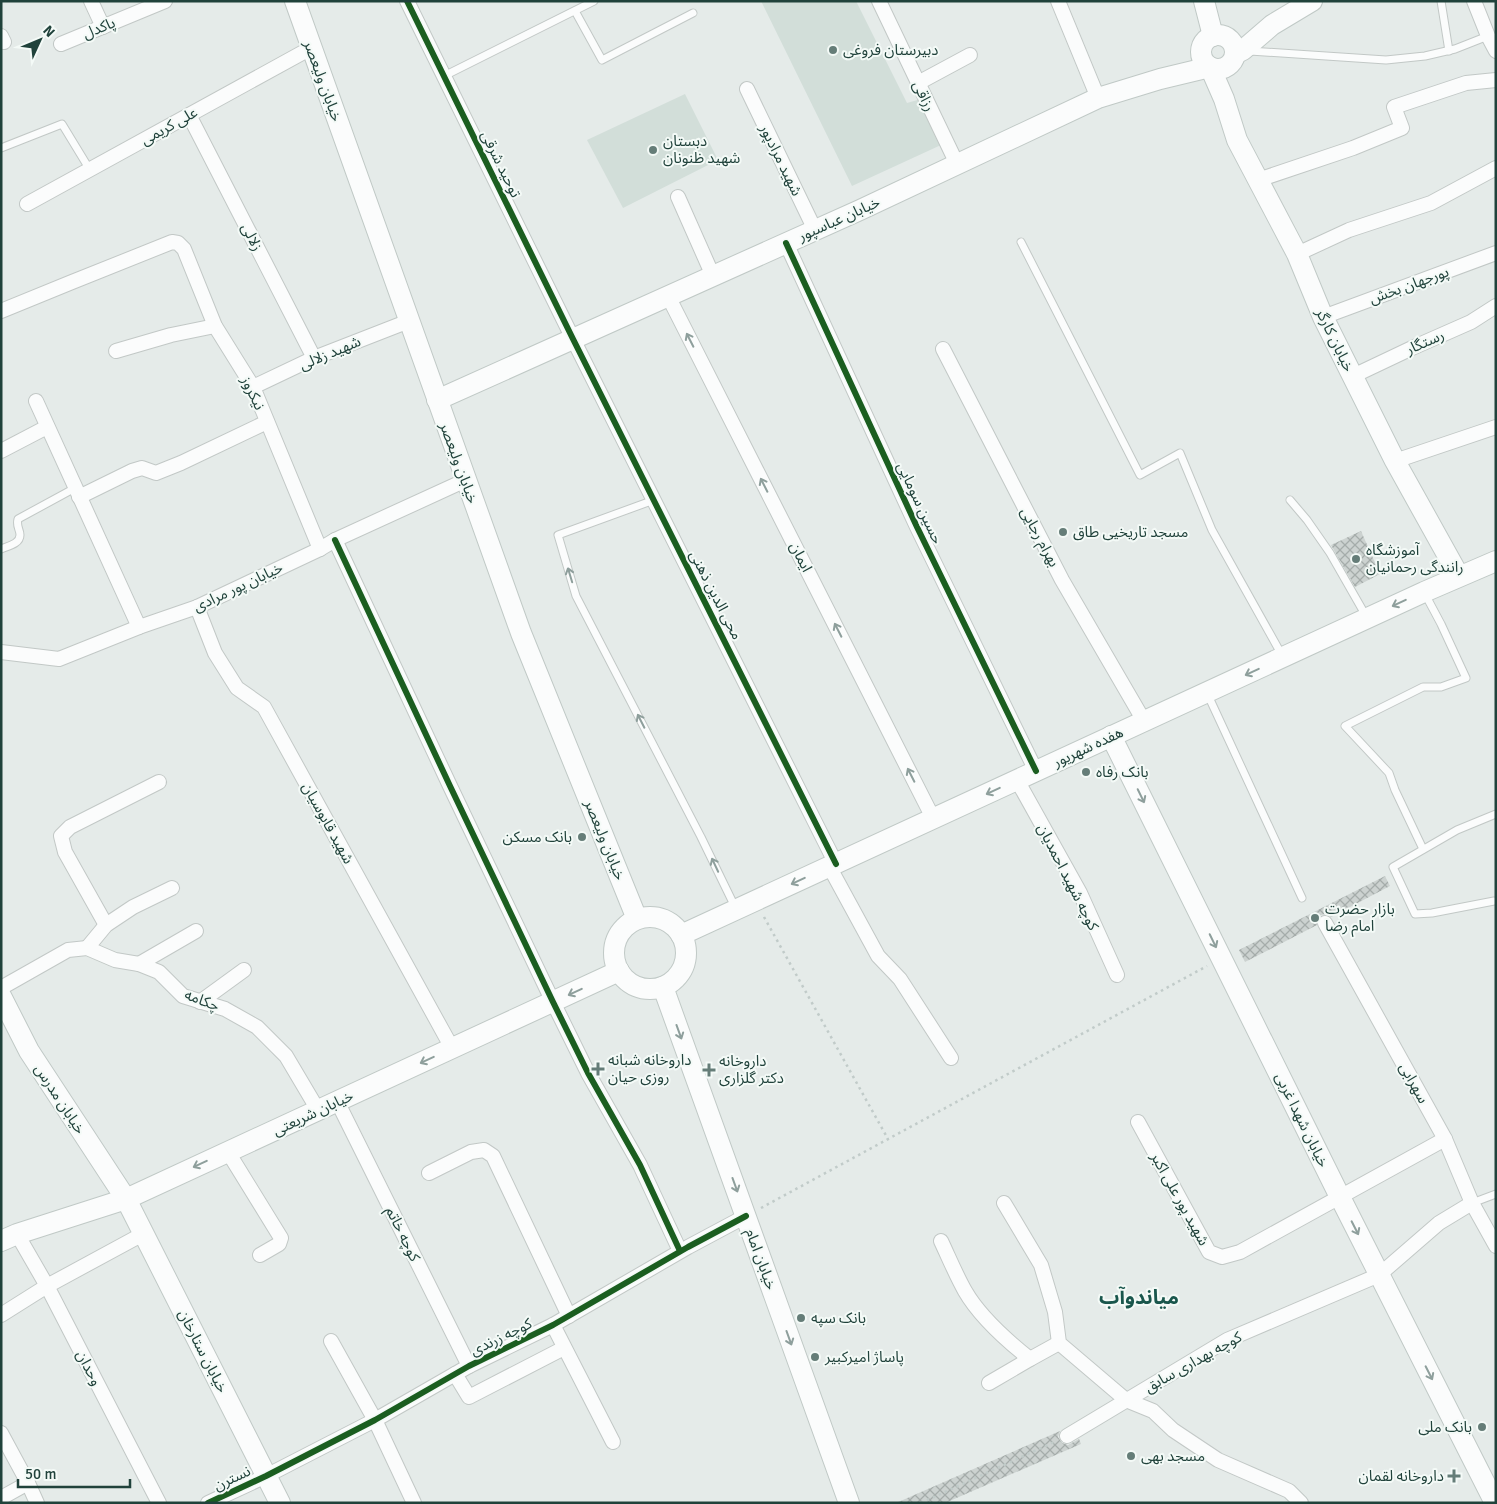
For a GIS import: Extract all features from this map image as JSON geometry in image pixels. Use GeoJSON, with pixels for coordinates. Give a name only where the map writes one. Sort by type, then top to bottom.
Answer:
{"type":"FeatureCollection","features":[{"type":"Feature","properties":{"kind":"main road","name":"خیابان ولیعصر"},"geometry":{"type":"LineString","coordinates":[[295,1],[521,633],[637,919]]}},
{"type":"Feature","properties":{"kind":"main road"},"geometry":{"type":"LineString","coordinates":[[1204,1],[1213,38]]}},
{"type":"Feature","properties":{"kind":"main road","name":"خیابان عباسپور"},"geometry":{"type":"LineString","coordinates":[[437,400],[815,230],[1098,98],[1160,79],[1210,67],[1220,69],[1226,67],[1236,55],[1272,24],[1312,1]]}},
{"type":"Feature","properties":{"kind":"main road","name":"خیابان عباسپور"},"geometry":{"type":"LineString","coordinates":[[1160,79],[1213,38],[1272,24]]}},
{"type":"Feature","properties":{"kind":"main road"},"geometry":{"type":"LineString","coordinates":[[1213,38],[1233,44],[1236,55]]}},
{"type":"Feature","properties":{"kind":"main road"},"geometry":{"type":"LineString","coordinates":[[1210,67],[1202,59],[1201,48],[1213,38]]}},
{"type":"Feature","properties":{"kind":"main road","name":"خیابان کارگر"},"geometry":{"type":"LineString","coordinates":[[1224,100],[1236,55]]}},
{"type":"Feature","properties":{"kind":"main road","name":"خیابان کارگر"},"geometry":{"type":"LineString","coordinates":[[1210,67],[1224,100],[1237,140],[1297,254],[1323,317],[1395,462],[1459,576]]}},
{"type":"Feature","properties":{"kind":"main road","name":"هفده شهریور"},"geometry":{"type":"LineString","coordinates":[[681,935],[1367,618],[1496,561]]}},
{"type":"Feature","properties":{"kind":"main road","name":"خیابان شهدا غربی"},"geometry":{"type":"LineString","coordinates":[[1112,736],[1379,1276],[1495,1503]]}},
{"type":"Feature","properties":{"kind":"main road"},"geometry":{"type":"LineString","coordinates":[[647,917],[662,919],[675,927],[681,935],[686,946],[686,959],[682,971],[674,980],[663,987],[653,989],[634,985],[619,971],[615,960],[615,947],[619,935],[637,919],[647,917]]}},
{"type":"Feature","properties":{"kind":"main road","name":"خیابان شریعتی"},"geometry":{"type":"LineString","coordinates":[[9,1238],[126,1199],[619,971]]}},
{"type":"Feature","properties":{"kind":"main road","name":"خیابان امام"},"geometry":{"type":"LineString","coordinates":[[663,987],[849,1503]]}},
{"type":"Feature","properties":{"kind":"main road","name":"خیابان مدرس"},"geometry":{"type":"LineString","coordinates":[[1,996],[29,1051],[126,1199]]}},
{"type":"Feature","properties":{"kind":"main road","name":"خیابان ستارخان"},"geometry":{"type":"LineString","coordinates":[[126,1199],[280,1503]]}},
{"type":"Feature","properties":{"kind":"street"},"geometry":{"type":"LineString","coordinates":[[91,1],[103,27]]}},
{"type":"Feature","properties":{"kind":"street","name":"پاکدل"},"geometry":{"type":"LineString","coordinates":[[61,44],[165,1]]}},
{"type":"Feature","properties":{"kind":"street","name":"توحید شرقی"},"geometry":{"type":"LineString","coordinates":[[407,1],[573,339]]}},
{"type":"Feature","properties":{"kind":"street","name":"رزاقی"},"geometry":{"type":"LineString","coordinates":[[879,1],[957,164]]}},
{"type":"Feature","properties":{"kind":"street"},"geometry":{"type":"LineString","coordinates":[[1058,1],[1098,98]]}},
{"type":"Feature","properties":{"kind":"street"},"geometry":{"type":"LineString","coordinates":[[1474,1],[1496,52]]}},
{"type":"Feature","properties":{"kind":"street","name":"علی کریمی"},"geometry":{"type":"LineString","coordinates":[[27,204],[311,48]]}},
{"type":"Feature","properties":{"kind":"street"},"geometry":{"type":"LineString","coordinates":[[918,83],[970,55]]}},
{"type":"Feature","properties":{"kind":"street"},"geometry":{"type":"LineString","coordinates":[[1258,180],[1354,148],[1402,128],[1394,106],[1466,83],[1496,80]]}},
{"type":"Feature","properties":{"kind":"street","name":"شهید مرادپور"},"geometry":{"type":"LineString","coordinates":[[747,89],[815,230]]}},
{"type":"Feature","properties":{"kind":"street","name":"زلالی"},"geometry":{"type":"LineString","coordinates":[[189,115],[314,358]]}},
{"type":"Feature","properties":{"kind":"street"},"geometry":{"type":"LineString","coordinates":[[1297,254],[1350,230],[1430,203],[1496,168]]}},
{"type":"Feature","properties":{"kind":"street"},"geometry":{"type":"LineString","coordinates":[[678,197],[714,276]]}},
{"type":"Feature","properties":{"kind":"street","name":"نیکروز"},"geometry":{"type":"LineString","coordinates":[[1,312],[172,242],[178,243],[184,249],[215,326],[253,387],[320,548]]}},
{"type":"Feature","properties":{"kind":"street","name":"حسین سومایی"},"geometry":{"type":"LineString","coordinates":[[786,243],[917,527],[1036,771]]}},
{"type":"Feature","properties":{"kind":"street","name":"پورجهان بخش"},"geometry":{"type":"LineString","coordinates":[[1323,317],[1496,253]]}},
{"type":"Feature","properties":{"kind":"street","name":"ایمان"},"geometry":{"type":"LineString","coordinates":[[668,296],[933,818]]}},
{"type":"Feature","properties":{"kind":"street","name":"رستگار"},"geometry":{"type":"LineString","coordinates":[[1353,376],[1471,322],[1496,306]]}},
{"type":"Feature","properties":{"kind":"street","name":"شهید زلالی"},"geometry":{"type":"LineString","coordinates":[[253,387],[314,358],[408,321]]}},
{"type":"Feature","properties":{"kind":"street"},"geometry":{"type":"LineString","coordinates":[[116,351],[170,335],[215,326]]}},
{"type":"Feature","properties":{"kind":"street","name":"محی الدین ذهنی"},"geometry":{"type":"LineString","coordinates":[[573,339],[878,956],[900,979],[952,1058]]}},
{"type":"Feature","properties":{"kind":"street","name":"بهرام رجایی"},"geometry":{"type":"LineString","coordinates":[[943,349],[1062,580],[1144,721]]}},
{"type":"Feature","properties":{"kind":"street"},"geometry":{"type":"LineString","coordinates":[[36,401],[139,627]]}},
{"type":"Feature","properties":{"kind":"street"},"geometry":{"type":"LineString","coordinates":[[77,493],[142,468],[156,473],[267,422]]}},
{"type":"Feature","properties":{"kind":"street"},"geometry":{"type":"LineString","coordinates":[[1,451],[47,427]]}},
{"type":"Feature","properties":{"kind":"street"},"geometry":{"type":"LineString","coordinates":[[1395,462],[1496,427]]}},
{"type":"Feature","properties":{"kind":"street","name":"خیابان پور مرادی"},"geometry":{"type":"LineString","coordinates":[[1,652],[59,659],[197,606],[466,480]]}},
{"type":"Feature","properties":{"kind":"street"},"geometry":{"type":"LineString","coordinates":[[335,540],[553,1002],[588,1073],[640,1165],[680,1251]]}},
{"type":"Feature","properties":{"kind":"street","name":"شهید قابوسیان"},"geometry":{"type":"LineString","coordinates":[[197,606],[215,653],[237,688],[264,707],[452,1048]]}},
{"type":"Feature","properties":{"kind":"street","name":"کوچه شهید احمدیان"},"geometry":{"type":"LineString","coordinates":[[1017,780],[1080,893],[1117,975]]}},
{"type":"Feature","properties":{"kind":"street"},"geometry":{"type":"LineString","coordinates":[[106,925],[65,852],[61,836],[70,827],[159,782]]}},
{"type":"Feature","properties":{"kind":"street"},"geometry":{"type":"LineString","coordinates":[[1,988],[68,950],[87,948],[106,925],[133,907],[172,888]]}},
{"type":"Feature","properties":{"kind":"street","name":"سهرابی"},"geometry":{"type":"LineString","coordinates":[[1325,924],[1445,1139],[1472,1203],[1496,1246]]}},
{"type":"Feature","properties":{"kind":"street"},"geometry":{"type":"LineString","coordinates":[[139,964],[196,930]]}},
{"type":"Feature","properties":{"kind":"street","name":"چکامه"},"geometry":{"type":"LineString","coordinates":[[87,948],[115,960],[139,964],[159,972],[184,996],[226,1010],[257,1028],[286,1056],[318,1110]]}},
{"type":"Feature","properties":{"kind":"street"},"geometry":{"type":"LineString","coordinates":[[200,1002],[244,970]]}},
{"type":"Feature","properties":{"kind":"street","name":"کوچه خاتم"},"geometry":{"type":"LineString","coordinates":[[337,1101],[469,1366]]}},
{"type":"Feature","properties":{"kind":"street","name":"شهید پور علی اکبر"},"geometry":{"type":"LineString","coordinates":[[1138,1122],[1209,1252],[1222,1257],[1240,1252],[1445,1139]]}},
{"type":"Feature","properties":{"kind":"street"},"geometry":{"type":"LineString","coordinates":[[429,1173],[471,1152],[484,1150],[493,1156],[569,1316]]}},
{"type":"Feature","properties":{"kind":"street"},"geometry":{"type":"LineString","coordinates":[[228,1152],[281,1238],[279,1244],[260,1255]]}},
{"type":"Feature","properties":{"kind":"street"},"geometry":{"type":"LineString","coordinates":[[1004,1203],[1041,1265],[1055,1312],[1059,1343],[1126,1400],[1153,1411],[1173,1430],[1218,1460],[1289,1491],[1301,1503]]}},
{"type":"Feature","properties":{"kind":"street","name":"کوچه بهداری سابق"},"geometry":{"type":"LineString","coordinates":[[1067,1436],[1227,1340],[1379,1276],[1438,1222],[1472,1203]]}},
{"type":"Feature","properties":{"kind":"street","name":"کوچه زرندی"},"geometry":{"type":"LineString","coordinates":[[266,1476],[375,1420],[469,1366],[553,1325],[680,1251],[746,1216]]}},
{"type":"Feature","properties":{"kind":"street"},"geometry":{"type":"LineString","coordinates":[[1,1315],[47,1286],[143,1234]]}},
{"type":"Feature","properties":{"kind":"street","name":"وحدان"},"geometry":{"type":"LineString","coordinates":[[9,1238],[47,1286],[159,1503]]}},
{"type":"Feature","properties":{"kind":"street"},"geometry":{"type":"LineString","coordinates":[[941,1241],[965,1292],[989,1323],[1010,1344],[1030,1359]]}},
{"type":"Feature","properties":{"kind":"street"},"geometry":{"type":"LineString","coordinates":[[553,1325],[613,1442]]}},
{"type":"Feature","properties":{"kind":"street"},"geometry":{"type":"LineString","coordinates":[[331,1341],[375,1420],[414,1503]]}},
{"type":"Feature","properties":{"kind":"street"},"geometry":{"type":"LineString","coordinates":[[989,1384],[1059,1343]]}},
{"type":"Feature","properties":{"kind":"street"},"geometry":{"type":"LineString","coordinates":[[455,1374],[469,1397],[564,1348]]}},
{"type":"Feature","properties":{"kind":"street"},"geometry":{"type":"LineString","coordinates":[[1,1433],[37,1503]]}},
{"type":"Feature","properties":{"kind":"street","name":"نسترن"},"geometry":{"type":"LineString","coordinates":[[208,1503],[266,1476]]}},
{"type":"Feature","properties":{"kind":"street"},"geometry":{"type":"LineString","coordinates":[[1,1498],[28,1483]]}},
{"type":"Feature","properties":{"kind":"lane"},"geometry":{"type":"LineString","coordinates":[[444,76],[594,1]]}},
{"type":"Feature","properties":{"kind":"lane"},"geometry":{"type":"LineString","coordinates":[[1441,1],[1449,51]]}},
{"type":"Feature","properties":{"kind":"lane"},"geometry":{"type":"LineString","coordinates":[[575,11],[602,60],[693,13]]}},
{"type":"Feature","properties":{"kind":"lane"},"geometry":{"type":"LineString","coordinates":[[1236,55],[1386,60],[1425,56],[1449,51],[1488,36]]}},
{"type":"Feature","properties":{"kind":"lane"},"geometry":{"type":"LineString","coordinates":[[1,148],[62,124],[90,170]]}},
{"type":"Feature","properties":{"kind":"lane"},"geometry":{"type":"LineString","coordinates":[[1021,242],[1140,475],[1180,453],[1212,530],[1283,657]]}},
{"type":"Feature","properties":{"kind":"lane"},"geometry":{"type":"LineString","coordinates":[[1,549],[14,544],[18,540],[20,534],[17,525],[18,519],[77,493]]}},
{"type":"Feature","properties":{"kind":"lane"},"geometry":{"type":"LineString","coordinates":[[654,500],[558,535],[576,596],[701,836],[736,909]]}},
{"type":"Feature","properties":{"kind":"lane"},"geometry":{"type":"LineString","coordinates":[[1290,500],[1307,520],[1330,553],[1367,618]]}},
{"type":"Feature","properties":{"kind":"lane"},"geometry":{"type":"LineString","coordinates":[[1423,850],[1394,790],[1389,773],[1345,726],[1424,687],[1442,687],[1466,678],[1424,592]]}},
{"type":"Feature","properties":{"kind":"lane"},"geometry":{"type":"LineString","coordinates":[[1207,692],[1302,898]]}},
{"type":"Feature","properties":{"kind":"lane"},"geometry":{"type":"LineString","coordinates":[[1494,901],[1432,913],[1415,914],[1393,867],[1457,830],[1496,814]]}},
{"type":"Feature","properties":{"kind":"lane"},"geometry":{"type":"LineString","coordinates":[[1472,1203],[1496,1194]]}},
{"type":"Feature","properties":{"kind":"path"},"geometry":{"type":"LineString","coordinates":[[764,917],[888,1139]]}},
{"type":"Feature","properties":{"kind":"path"},"geometry":{"type":"LineString","coordinates":[[746,1216],[1222,958]]}},
{"type":"Feature","properties":{"kind":"path"},"geometry":{"type":"LineString","coordinates":[[921,1503],[1067,1436]]}},
{"type":"Feature","properties":{"kind":"shaded area","name":"دبیرستان فروغی"},"geometry":{"type":"Polygon","coordinates":[[[761,1],[856,1],[907,103],[921,99],[941,145],[852,186],[761,1]]]}},
{"type":"Feature","properties":{"kind":"shaded area","name":"دبستان شهید ظنونان"},"geometry":{"type":"Polygon","coordinates":[[[685,94],[718,160],[623,208],[587,140],[685,94]]]}},
{"type":"Feature","properties":{"kind":"building","name":"آموزشگاه رانندگی رحمانیان"},"geometry":{"type":"Polygon","coordinates":[[[1361,531],[1380,574],[1355,587],[1331,545],[1361,531]]]}},
{"type":"Feature","properties":{"kind":"building","name":"بازار حضرت امام رضا"},"geometry":{"type":"Polygon","coordinates":[[[1385,876],[1390,886],[1331,917],[1326,914],[1321,915],[1317,919],[1317,925],[1245,962],[1239,950],[1385,876]]]}},
{"type":"Feature","properties":{"kind":"building"},"geometry":{"type":"Polygon","coordinates":[[[1060,1431],[1058,1437],[1062,1443],[1068,1445],[1079,1439],[1081,1444],[945,1503],[896,1503],[1060,1431]]]}},
{"type":"Feature","properties":{"kind":"cycle path"},"geometry":{"type":"LineString","coordinates":[[407,1],[573,339],[836,864]]}},
{"type":"Feature","properties":{"kind":"cycle path"},"geometry":{"type":"LineString","coordinates":[[786,243],[917,527],[1036,771]]}},
{"type":"Feature","properties":{"kind":"cycle path"},"geometry":{"type":"LineString","coordinates":[[335,540],[553,1002],[588,1073],[640,1165],[680,1251]]}},
{"type":"Feature","properties":{"kind":"cycle path"},"geometry":{"type":"LineString","coordinates":[[208,1503],[266,1476],[375,1420],[469,1366],[553,1325],[688,1247],[746,1216]]}},
{"type":"Feature","properties":{"kind":"place","name":"دبیرستان فروغی"},"geometry":{"type":"Point","coordinates":[833,50]}},
{"type":"Feature","properties":{"kind":"place","name":"دبستان شهید ظنونان"},"geometry":{"type":"Point","coordinates":[653,150]}},
{"type":"Feature","properties":{"kind":"place","name":"مسجد تاریخیی طاق"},"geometry":{"type":"Point","coordinates":[1063,532]}},
{"type":"Feature","properties":{"kind":"place","name":"آموزشگاه رانندگی رحمانیان"},"geometry":{"type":"Point","coordinates":[1356,559]}},
{"type":"Feature","properties":{"kind":"place","name":"بانک رفاه"},"geometry":{"type":"Point","coordinates":[1086,772]}},
{"type":"Feature","properties":{"kind":"place","name":"بانک مسکن"},"geometry":{"type":"Point","coordinates":[582,837]}},
{"type":"Feature","properties":{"kind":"place","name":"بازار حضرت امام رضا"},"geometry":{"type":"Point","coordinates":[1315,918]}},
{"type":"Feature","properties":{"kind":"place","name":"داروخانه شبانه روزی حیان"},"geometry":{"type":"Point","coordinates":[598,1069]}},
{"type":"Feature","properties":{"kind":"place","name":"داروخانه دکتر گلزاری"},"geometry":{"type":"Point","coordinates":[709,1070]}},
{"type":"Feature","properties":{"kind":"place","name":"بانک سپه"},"geometry":{"type":"Point","coordinates":[801,1318]}},
{"type":"Feature","properties":{"kind":"place","name":"پاساژ امیرکبیر"},"geometry":{"type":"Point","coordinates":[815,1357]}},
{"type":"Feature","properties":{"kind":"place","name":"بانک ملی"},"geometry":{"type":"Point","coordinates":[1482,1427]}},
{"type":"Feature","properties":{"kind":"place","name":"مسجد بهی"},"geometry":{"type":"Point","coordinates":[1131,1456]}},
{"type":"Feature","properties":{"kind":"place","name":"داروخانه لقمان"},"geometry":{"type":"Point","coordinates":[1454,1476]}},
{"type":"Feature","properties":{"kind":"district","name":"میاندوآب"},"geometry":{"type":"Point","coordinates":[1139,1297]}}]}
